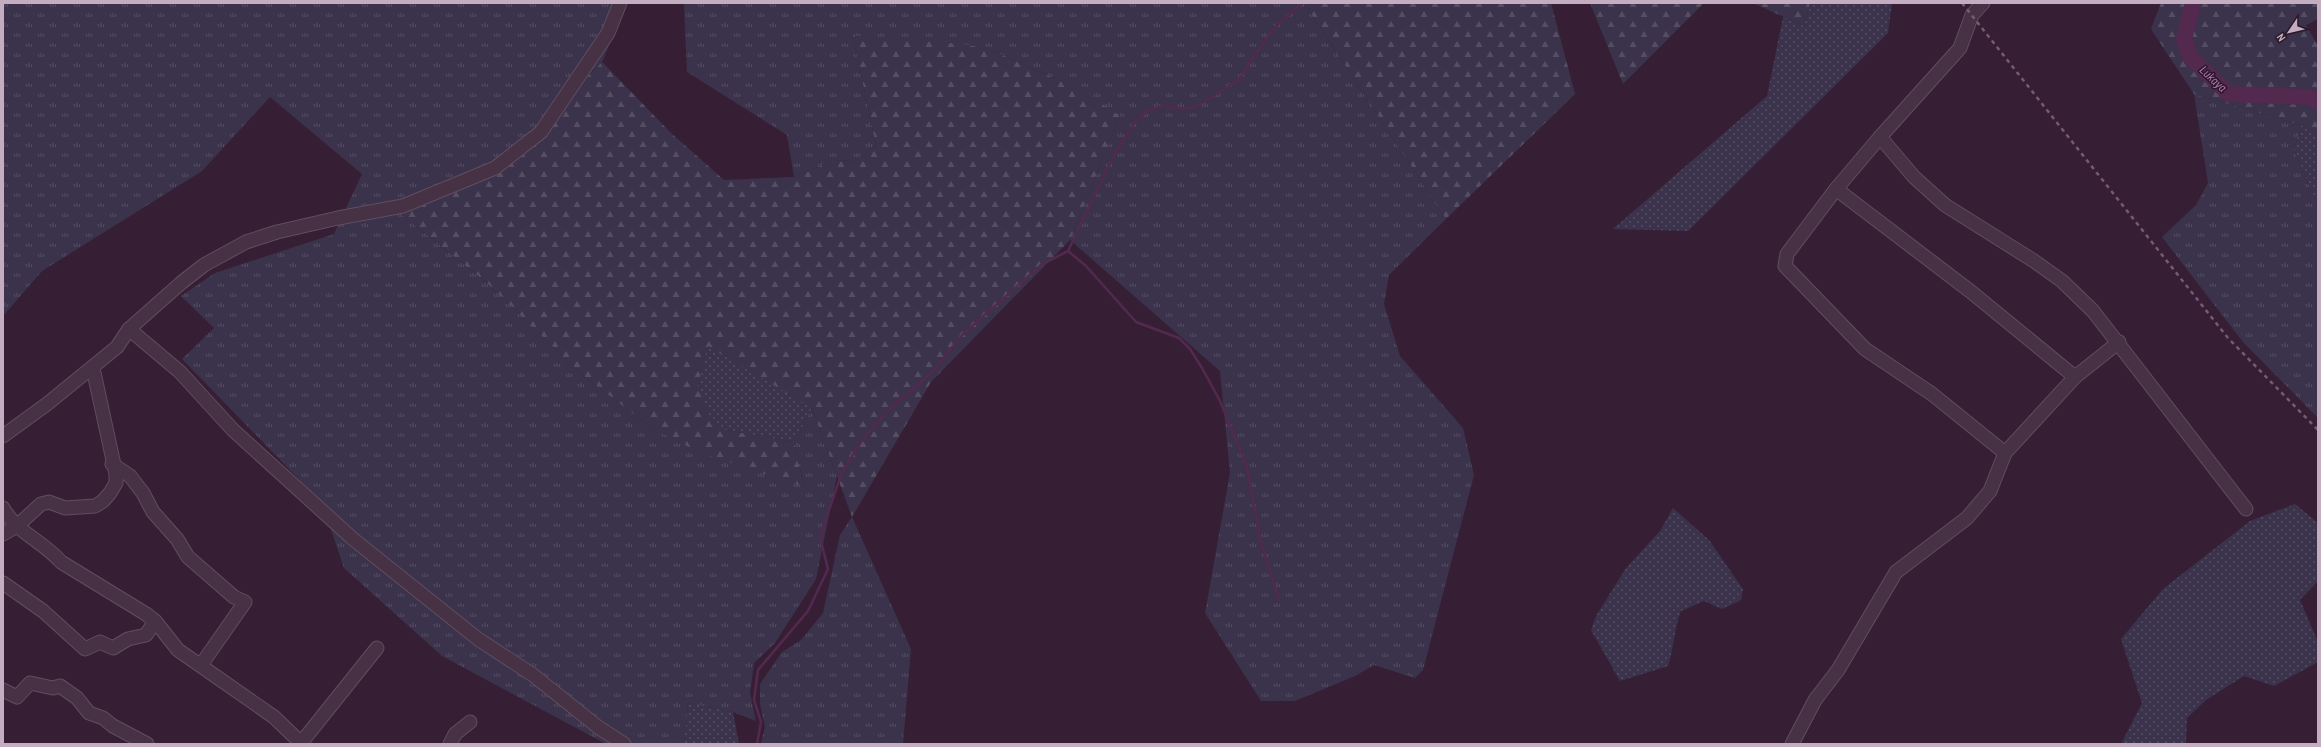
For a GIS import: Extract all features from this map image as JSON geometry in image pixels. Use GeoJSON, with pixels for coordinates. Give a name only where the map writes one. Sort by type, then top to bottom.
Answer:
{"type":"FeatureCollection","features":[{"type":"Feature","properties":{"kind":"street"},"geometry":{"type":"LineString","coordinates":[[3,436],[93,368],[117,347],[129,329],[204,265],[246,242],[277,232],[330,219],[403,206],[495,168],[541,132],[608,33],[620,3]]}},
{"type":"Feature","properties":{"kind":"street"},"geometry":{"type":"LineString","coordinates":[[1983,3],[1972,15],[1962,46],[1880,137],[1836,190],[1787,254],[1786,266],[1788,270],[1865,349],[1932,394],[2005,453]]}},
{"type":"Feature","properties":{"kind":"street"},"geometry":{"type":"LineString","coordinates":[[1880,137],[1914,177],[1950,209],[2034,261],[2067,286],[2093,311],[2119,342],[2246,508]]}},
{"type":"Feature","properties":{"kind":"street"},"geometry":{"type":"LineString","coordinates":[[1836,190],[1970,292],[2075,377]]}},
{"type":"Feature","properties":{"kind":"street"},"geometry":{"type":"LineString","coordinates":[[129,329],[180,372],[238,435],[353,539],[478,639],[533,675],[598,727],[624,744]]}},
{"type":"Feature","properties":{"kind":"street"},"geometry":{"type":"LineString","coordinates":[[1792,744],[1815,700],[1838,670],[1896,572],[1967,518],[1990,491],[2005,453],[2075,377],[2119,342]]}},
{"type":"Feature","properties":{"kind":"street"},"geometry":{"type":"LineString","coordinates":[[3,534],[17,526],[41,504],[49,502],[65,508],[95,506],[103,501],[116,483],[116,474],[112,464],[93,368]]}},
{"type":"Feature","properties":{"kind":"street"},"geometry":{"type":"LineString","coordinates":[[112,464],[130,476],[143,493],[153,512],[177,539],[188,557],[208,575],[212,576],[234,597],[245,602],[201,665]]}},
{"type":"Feature","properties":{"kind":"street"},"geometry":{"type":"LineString","coordinates":[[3,508],[17,526],[53,552],[61,562],[155,622],[178,650],[274,717],[302,743],[377,648]]}},
{"type":"Feature","properties":{"kind":"street"},"geometry":{"type":"LineString","coordinates":[[3,583],[43,612],[85,649],[100,642],[109,647],[117,648],[128,639],[146,635],[155,622]]}},
{"type":"Feature","properties":{"kind":"street"},"geometry":{"type":"LineString","coordinates":[[3,690],[17,697],[30,683],[53,688],[60,686],[77,698],[89,713],[103,718],[113,726],[147,744]]}},
{"type":"Feature","properties":{"kind":"street"},"geometry":{"type":"LineString","coordinates":[[450,744],[455,734],[470,722]]}},
{"type":"Feature","properties":{"kind":"green space"},"geometry":{"type":"Polygon","coordinates":[[[3,3],[627,3],[602,62],[583,81],[546,133],[400,213],[487,283],[580,373],[653,429],[804,486],[794,442],[812,408],[837,476],[816,579],[775,643],[754,663],[750,693],[756,721],[733,712],[688,703],[684,744],[606,744],[442,656],[344,568],[322,503],[182,359],[214,328],[181,296],[215,273],[334,234],[362,174],[270,97],[202,171],[42,271],[3,316],[3,3]]]}},
{"type":"Feature","properties":{"kind":"green space"},"geometry":{"type":"Polygon","coordinates":[[[684,3],[1304,3],[1446,219],[1389,275],[1384,304],[1400,356],[1463,428],[1474,475],[1423,670],[1415,678],[1374,665],[1355,676],[1295,701],[1261,701],[1205,613],[1230,473],[1220,371],[1070,240],[1120,116],[1063,82],[989,49],[853,36],[876,146],[856,160],[832,161],[794,177],[787,135],[687,72],[684,3]]]}},
{"type":"Feature","properties":{"kind":"green space"},"geometry":{"type":"Polygon","coordinates":[[[1304,3],[1551,3],[1575,94],[1446,219],[1304,3]]]}},
{"type":"Feature","properties":{"kind":"green space"},"geometry":{"type":"Polygon","coordinates":[[[1590,3],[1704,3],[1623,84],[1590,3]]]}},
{"type":"Feature","properties":{"kind":"green space"},"geometry":{"type":"Polygon","coordinates":[[[1753,3],[1810,3],[1804,26],[1753,3]]]}},
{"type":"Feature","properties":{"kind":"green space"},"geometry":{"type":"Polygon","coordinates":[[[1810,3],[1892,3],[1888,33],[1688,231],[1613,229],[1767,96],[1783,17],[1804,26],[1810,3]]]}},
{"type":"Feature","properties":{"kind":"green space"},"geometry":{"type":"Polygon","coordinates":[[[2161,3],[2318,3],[2318,19],[2306,25],[2318,46],[2318,133],[2301,125],[2194,94],[2151,29],[2161,3]]]}},
{"type":"Feature","properties":{"kind":"green space"},"geometry":{"type":"Polygon","coordinates":[[[853,36],[962,44],[989,49],[1063,82],[1092,97],[1120,116],[1070,240],[931,382],[852,517],[812,408],[726,430],[794,442],[804,487],[699,452],[653,429],[580,373],[487,283],[400,213],[499,168],[602,62],[671,133],[724,180],[794,177],[832,161],[856,160],[876,146],[853,36]]]}},
{"type":"Feature","properties":{"kind":"green space"},"geometry":{"type":"Polygon","coordinates":[[[2194,94],[2301,125],[2294,150],[2318,205],[2318,418],[2243,342],[2162,237],[2196,205],[2208,183],[2194,94]]]}},
{"type":"Feature","properties":{"kind":"green space"},"geometry":{"type":"Polygon","coordinates":[[[2301,125],[2318,133],[2318,205],[2294,150],[2301,125]]]}},
{"type":"Feature","properties":{"kind":"green space"},"geometry":{"type":"Polygon","coordinates":[[[708,346],[812,408],[794,442],[726,430],[710,417],[698,385],[708,346]]]}},
{"type":"Feature","properties":{"kind":"green space"},"geometry":{"type":"Polygon","coordinates":[[[2295,504],[2318,523],[2318,581],[2300,600],[2318,642],[2318,662],[2274,686],[2244,676],[2206,700],[2187,718],[2186,744],[2121,744],[2142,703],[2121,639],[2163,589],[2250,521],[2295,504]]]}},
{"type":"Feature","properties":{"kind":"green space"},"geometry":{"type":"Polygon","coordinates":[[[1673,508],[1709,540],[1743,589],[1741,600],[1722,609],[1704,601],[1681,611],[1668,666],[1620,681],[1591,630],[1596,616],[1626,568],[1660,531],[1673,508]]]}},
{"type":"Feature","properties":{"kind":"green space"},"geometry":{"type":"Polygon","coordinates":[[[852,517],[911,649],[903,744],[761,744],[765,727],[760,704],[760,684],[782,652],[801,640],[823,613],[840,535],[852,517]]]}},
{"type":"Feature","properties":{"kind":"green space"},"geometry":{"type":"Polygon","coordinates":[[[688,703],[733,712],[739,744],[684,744],[688,703]]]}},
{"type":"Feature","properties":{"kind":"waterway"},"geometry":{"type":"LineString","coordinates":[[757,744],[761,722],[754,700],[758,670],[808,611],[828,569],[820,537],[842,472],[860,443],[886,413],[933,371],[963,334],[1041,265],[1068,251],[1114,155],[1134,123],[1147,111],[1162,106],[1182,109],[1195,107],[1239,80],[1255,54],[1275,27],[1302,3]]}},
{"type":"Feature","properties":{"kind":"waterway","name":"Lukaya"},"geometry":{"type":"LineString","coordinates":[[2193,3],[2184,39],[2191,58],[2229,94],[2309,97],[2318,102]]}},
{"type":"Feature","properties":{"kind":"waterway"},"geometry":{"type":"LineString","coordinates":[[1068,251],[1086,266],[1136,322],[1179,338],[1190,349],[1202,368],[1220,401],[1246,464],[1262,546],[1279,600]]}},
{"type":"Feature","properties":{"kind":"railway"},"geometry":{"type":"LineString","coordinates":[[1962,3],[2228,338],[2318,430]]}}]}
